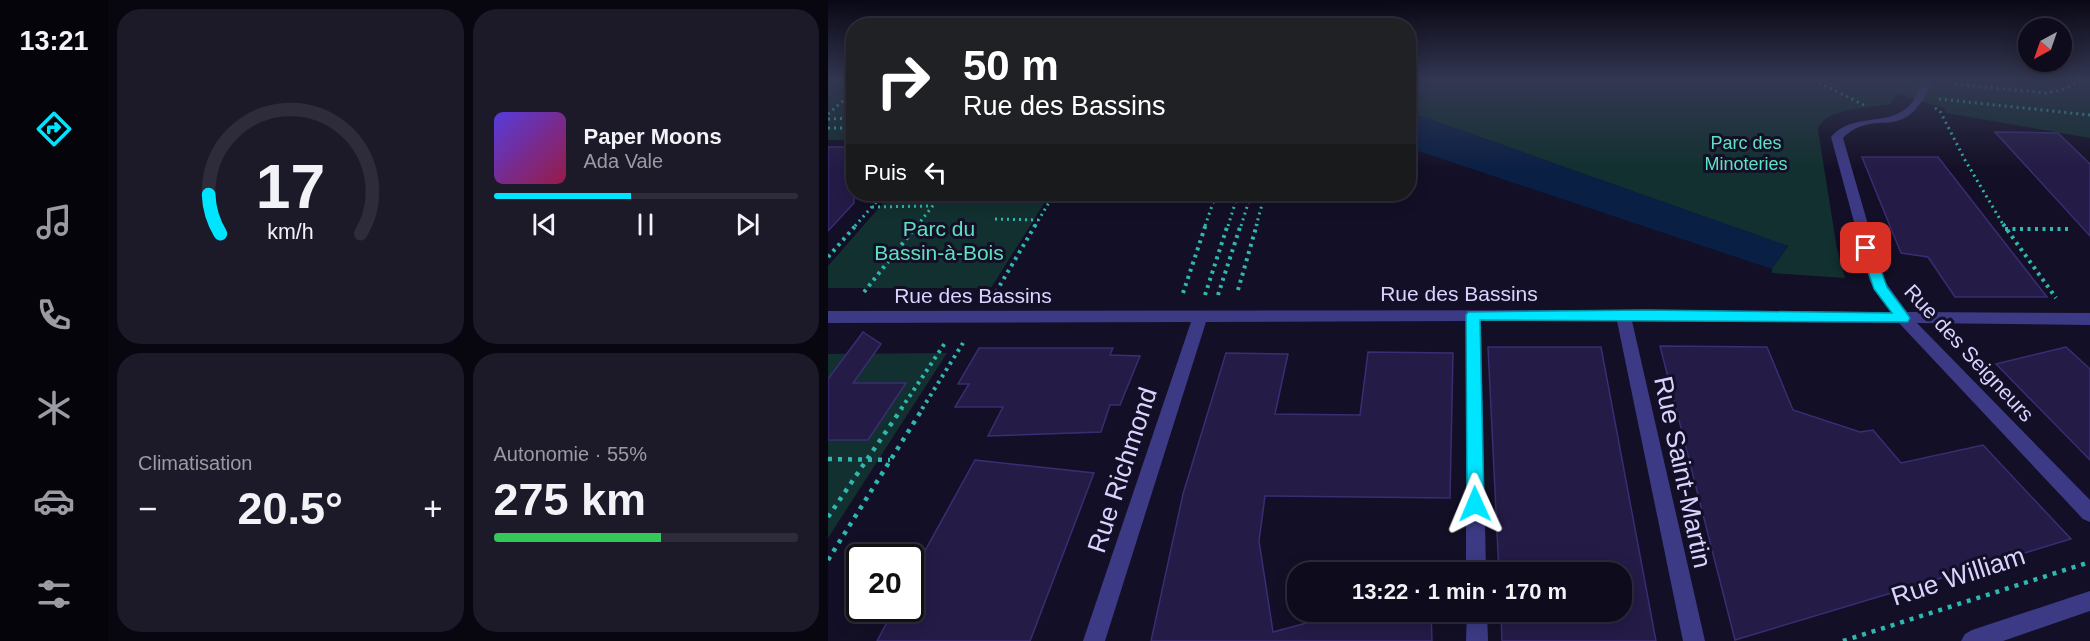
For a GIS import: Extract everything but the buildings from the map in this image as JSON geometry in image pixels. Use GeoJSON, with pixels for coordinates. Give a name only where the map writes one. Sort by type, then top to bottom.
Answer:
{"type":"FeatureCollection","features":[{"type":"Feature","properties":{"kind":"street","name":"Rue des Seigneurs"},"geometry":{"type":"LineString","coordinates":[[1911,110],[1897,117],[1848,128],[1837,137],[1877,281],[1903,318],[2090,513]]}},
{"type":"Feature","properties":{"kind":"street"},"geometry":{"type":"LineString","coordinates":[[1473,315],[1476,562]]}},
{"type":"Feature","properties":{"kind":"street","name":"Rue des Bassins"},"geometry":{"type":"LineString","coordinates":[[828,318],[1623,315],[2090,319]]}},
{"type":"Feature","properties":{"kind":"street","name":"Rue Saint-Martin"},"geometry":{"type":"LineString","coordinates":[[1623,315],[1694,641]]}},
{"type":"Feature","properties":{"kind":"street","name":"Rue Richmond"},"geometry":{"type":"LineString","coordinates":[[1094,641],[1200,316]]}},
{"type":"Feature","properties":{"kind":"street"},"geometry":{"type":"LineString","coordinates":[[1972,641],[2090,601]]}},
{"type":"Feature","properties":{"kind":"street"},"geometry":{"type":"LineString","coordinates":[[1477,622],[1477,641]]}},
{"type":"Feature","properties":{"kind":"path"},"geometry":{"type":"LineString","coordinates":[[1938,110],[2004,229],[2019,252],[2062,305]]}},
{"type":"Feature","properties":{"kind":"path"},"geometry":{"type":"LineString","coordinates":[[2036,110],[2090,116]]}},
{"type":"Feature","properties":{"kind":"path"},"geometry":{"type":"LineString","coordinates":[[828,116],[846,117]]}},
{"type":"Feature","properties":{"kind":"path"},"geometry":{"type":"LineString","coordinates":[[828,128],[846,128]]}},
{"type":"Feature","properties":{"kind":"path"},"geometry":{"type":"LineString","coordinates":[[828,257],[877,201]]}},
{"type":"Feature","properties":{"kind":"path"},"geometry":{"type":"LineString","coordinates":[[864,292],[936,201]]}},
{"type":"Feature","properties":{"kind":"path"},"geometry":{"type":"LineString","coordinates":[[996,292],[1050,201]]}},
{"type":"Feature","properties":{"kind":"path"},"geometry":{"type":"LineString","coordinates":[[1183,293],[1214,201]]}},
{"type":"Feature","properties":{"kind":"path"},"geometry":{"type":"LineString","coordinates":[[1205,294],[1236,201]]}},
{"type":"Feature","properties":{"kind":"path"},"geometry":{"type":"LineString","coordinates":[[1220,294],[1249,201]]}},
{"type":"Feature","properties":{"kind":"path"},"geometry":{"type":"LineString","coordinates":[[1238,290],[1263,201]]}},
{"type":"Feature","properties":{"kind":"path"},"geometry":{"type":"LineString","coordinates":[[871,207],[932,206]]}},
{"type":"Feature","properties":{"kind":"path"},"geometry":{"type":"LineString","coordinates":[[995,219],[1039,220]]}},
{"type":"Feature","properties":{"kind":"path"},"geometry":{"type":"LineString","coordinates":[[2004,229],[2071,229]]}},
{"type":"Feature","properties":{"kind":"path"},"geometry":{"type":"LineString","coordinates":[[828,517],[945,343]]}},
{"type":"Feature","properties":{"kind":"path"},"geometry":{"type":"LineString","coordinates":[[828,560],[963,343]]}},
{"type":"Feature","properties":{"kind":"path"},"geometry":{"type":"LineString","coordinates":[[828,459],[890,460]]}},
{"type":"Feature","properties":{"kind":"path","name":"Rue William"},"geometry":{"type":"LineString","coordinates":[[1842,641],[2090,562]]}},
{"type":"Feature","properties":{"kind":"green space"},"geometry":{"type":"Polygon","coordinates":[[[828,110],[846,110],[846,140],[828,140],[828,110]]]}},
{"type":"Feature","properties":{"kind":"green space","name":"Parc des Minoteries"},"geometry":{"type":"Polygon","coordinates":[[[1416,110],[1849,110],[1828,117],[1818,130],[1837,249],[1845,278],[1772,273],[1772,269],[1788,246],[1416,114],[1416,110]]]}},
{"type":"Feature","properties":{"kind":"green space","name":"Parc des Minoteries"},"geometry":{"type":"Polygon","coordinates":[[[1945,110],[2090,110],[2090,138],[1946,113],[1945,110]]]}},
{"type":"Feature","properties":{"kind":"green space","name":"Parc du Bassin-à-Bois"},"geometry":{"type":"Polygon","coordinates":[[[885,201],[1046,201],[991,288],[828,288],[828,266],[885,201]]]}},
{"type":"Feature","properties":{"kind":"green space"},"geometry":{"type":"Polygon","coordinates":[[[947,353],[828,538],[828,354],[947,353]]]}},
{"type":"Feature","properties":{"kind":"water"},"geometry":{"type":"Polygon","coordinates":[[[1416,114],[1788,246],[1772,269],[1416,150],[1416,114]]]}},
{"type":"Feature","properties":{"kind":"route"},"geometry":{"type":"LineString","coordinates":[[1475,504],[1473,315],[1903,318],[1881,289],[1866,248]]}}]}
